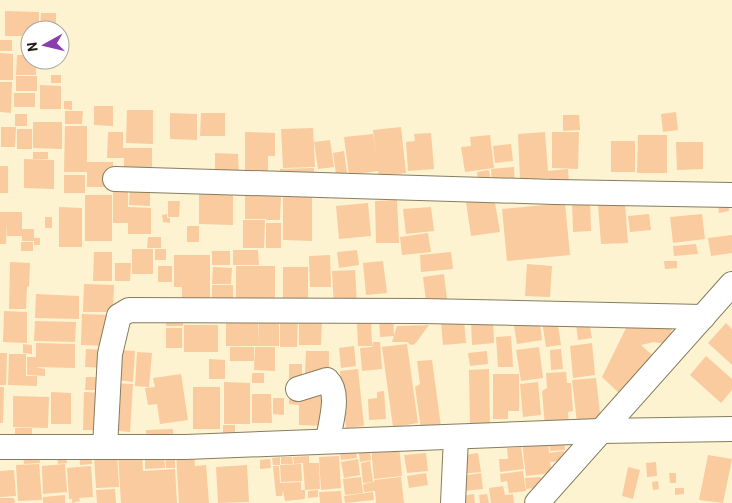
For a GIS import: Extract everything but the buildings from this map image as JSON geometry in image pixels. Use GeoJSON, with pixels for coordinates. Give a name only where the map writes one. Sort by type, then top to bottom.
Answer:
{"type":"FeatureCollection","features":[{"type":"Feature","properties":{"kind":"street"},"geometry":{"type":"LineString","coordinates":[[115,179],[732,195]]}},
{"type":"Feature","properties":{"kind":"street"},"geometry":{"type":"LineString","coordinates":[[536,503],[732,284]]}},
{"type":"Feature","properties":{"kind":"street"},"geometry":{"type":"LineString","coordinates":[[106,447],[110,354],[118,316],[129,310],[423,311],[703,317]]}},
{"type":"Feature","properties":{"kind":"street"},"geometry":{"type":"LineString","coordinates":[[298,389],[327,380],[332,385],[334,393],[328,441]]}},
{"type":"Feature","properties":{"kind":"street"},"geometry":{"type":"LineString","coordinates":[[0,447],[186,447],[732,428]]}},
{"type":"Feature","properties":{"kind":"street"},"geometry":{"type":"LineString","coordinates":[[453,503],[456,437]]}}]}
